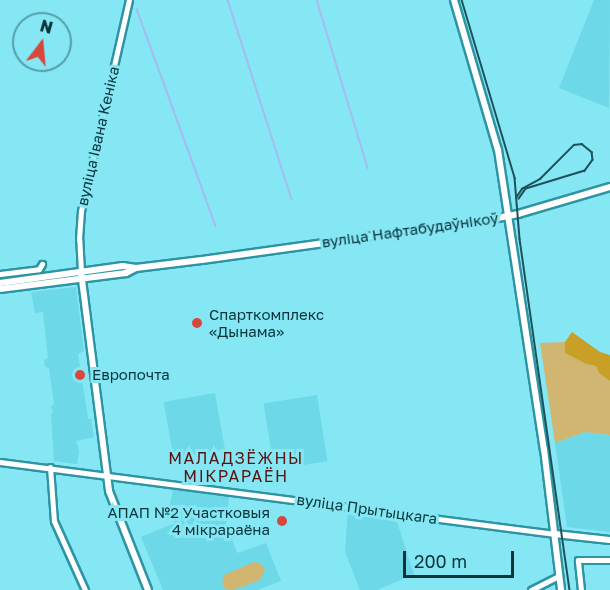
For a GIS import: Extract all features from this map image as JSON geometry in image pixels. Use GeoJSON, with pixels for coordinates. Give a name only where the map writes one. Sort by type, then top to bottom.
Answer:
{"type":"FeatureCollection","features":[{"type":"Feature","properties":{"kind":"main road"},"geometry":{"type":"LineString","coordinates":[[454,0],[498,150],[507,215],[610,187]]}},
{"type":"Feature","properties":{"kind":"main road","name":"вуліца Нафтабудаўнікоў"},"geometry":{"type":"LineString","coordinates":[[46,280],[82,276],[127,266],[136,268],[428,229],[507,215],[555,534],[561,590]]}},
{"type":"Feature","properties":{"kind":"main road"},"geometry":{"type":"LineString","coordinates":[[82,276],[106,475],[120,524],[148,590]]}},
{"type":"Feature","properties":{"kind":"main road"},"geometry":{"type":"LineString","coordinates":[[0,283],[46,280]]}},
{"type":"Feature","properties":{"kind":"main road"},"geometry":{"type":"LineString","coordinates":[[0,289],[46,280]]}},
{"type":"Feature","properties":{"kind":"main road"},"geometry":{"type":"LineString","coordinates":[[555,534],[610,540]]}},
{"type":"Feature","properties":{"kind":"street","name":"вуліца Івана Кеніка"},"geometry":{"type":"LineString","coordinates":[[82,276],[79,239],[81,211],[129,0]]}},
{"type":"Feature","properties":{"kind":"street"},"geometry":{"type":"LineString","coordinates":[[0,274],[42,266],[46,280]]}},
{"type":"Feature","properties":{"kind":"street","name":"вуліца Прытыцкага"},"geometry":{"type":"LineString","coordinates":[[0,462],[555,534]]}},
{"type":"Feature","properties":{"kind":"street"},"geometry":{"type":"LineString","coordinates":[[50,467],[54,521],[85,590]]}},
{"type":"Feature","properties":{"kind":"street"},"geometry":{"type":"LineString","coordinates":[[581,590],[578,560],[610,560]]}},
{"type":"Feature","properties":{"kind":"street"},"geometry":{"type":"LineString","coordinates":[[531,590],[558,576]]}},
{"type":"Feature","properties":{"kind":"street"},"geometry":{"type":"LineString","coordinates":[[549,581],[550,590]]}},
{"type":"Feature","properties":{"kind":"shaded area"},"geometry":{"type":"Polygon","coordinates":[[[594,0],[610,0],[609,108],[559,88],[594,0]]]}},
{"type":"Feature","properties":{"kind":"shaded area"},"geometry":{"type":"Polygon","coordinates":[[[76,287],[84,351],[78,354],[88,419],[91,419],[94,437],[76,441],[79,451],[77,464],[54,461],[51,406],[54,405],[49,368],[45,367],[44,360],[48,358],[43,312],[35,313],[31,292],[76,287]]]}},
{"type":"Feature","properties":{"kind":"shaded area"},"geometry":{"type":"Polygon","coordinates":[[[572,332],[600,352],[610,355],[610,381],[599,373],[596,366],[586,364],[565,353],[565,342],[572,332]]]}},
{"type":"Feature","properties":{"kind":"shaded area"},"geometry":{"type":"Polygon","coordinates":[[[565,342],[565,353],[586,364],[596,366],[599,373],[610,381],[610,435],[585,432],[555,443],[540,343],[565,342]]]}},
{"type":"Feature","properties":{"kind":"shaded area"},"geometry":{"type":"Polygon","coordinates":[[[215,393],[225,449],[174,458],[164,402],[215,393]]]}},
{"type":"Feature","properties":{"kind":"shaded area"},"geometry":{"type":"Polygon","coordinates":[[[317,395],[327,461],[274,470],[264,403],[317,395]]]}},
{"type":"Feature","properties":{"kind":"shaded area"},"geometry":{"type":"Polygon","coordinates":[[[585,432],[610,435],[610,532],[567,527],[555,443],[585,432]]]}},
{"type":"Feature","properties":{"kind":"shaded area"},"geometry":{"type":"Polygon","coordinates":[[[173,490],[229,496],[226,523],[237,553],[266,543],[281,581],[257,590],[163,590],[141,537],[175,523],[169,508],[173,490]]]}},
{"type":"Feature","properties":{"kind":"shaded area"},"geometry":{"type":"Polygon","coordinates":[[[348,510],[395,516],[414,574],[377,590],[360,590],[345,552],[348,510]]]}},
{"type":"Feature","properties":{"kind":"shaded area"},"geometry":{"type":"Polygon","coordinates":[[[254,562],[261,564],[265,569],[260,580],[233,590],[225,589],[222,582],[224,575],[254,562]]]}},
{"type":"Feature","properties":{"kind":"waterway"},"geometry":{"type":"LineString","coordinates":[[228,0],[292,199]]}},
{"type":"Feature","properties":{"kind":"waterway"},"geometry":{"type":"LineString","coordinates":[[317,0],[368,168]]}},
{"type":"Feature","properties":{"kind":"waterway"},"geometry":{"type":"LineString","coordinates":[[137,9],[216,226]]}},
{"type":"Feature","properties":{"kind":"tram line"},"geometry":{"type":"LineString","coordinates":[[462,0],[515,178],[520,239],[570,590]]}},
{"type":"Feature","properties":{"kind":"tram line"},"geometry":{"type":"LineString","coordinates":[[516,198],[522,189],[540,179],[574,145],[582,144],[592,152],[593,160],[585,171],[526,189],[519,199]]}},
{"type":"Feature","properties":{"kind":"place","name":"Спарткомплекс «Дынама»"},"geometry":{"type":"Point","coordinates":[197,323]}},
{"type":"Feature","properties":{"kind":"place","name":"Европочта"},"geometry":{"type":"Point","coordinates":[80,375]}},
{"type":"Feature","properties":{"kind":"place","name":"АПАП №2 Участковыя 4 мікрараёна"},"geometry":{"type":"Point","coordinates":[282,521]}},
{"type":"Feature","properties":{"kind":"district","name":"МАЛАДЗЁЖНЫ МІКРАРАЁН"},"geometry":{"type":"Point","coordinates":[236,467]}}]}
